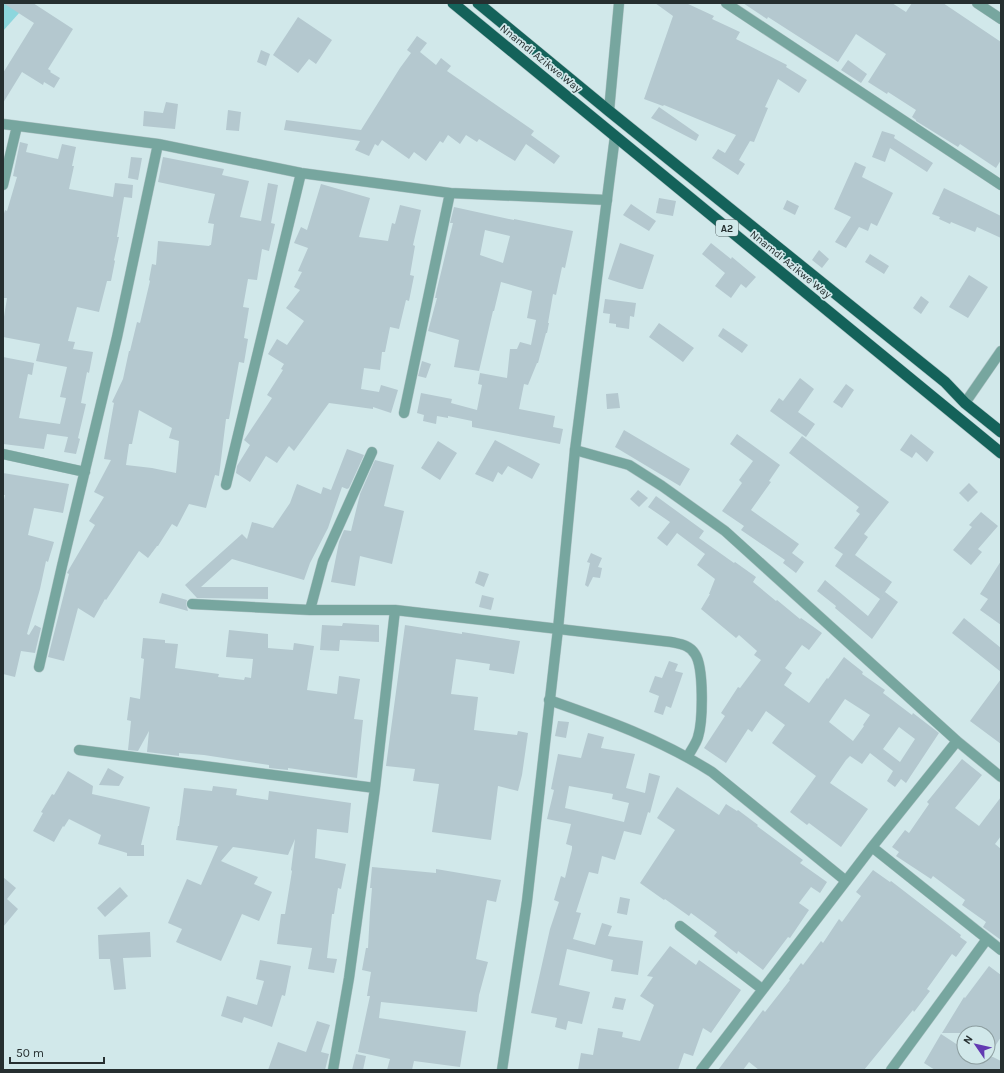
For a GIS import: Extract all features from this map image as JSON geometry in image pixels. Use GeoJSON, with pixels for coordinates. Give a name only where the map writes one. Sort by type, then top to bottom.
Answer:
{"type":"FeatureCollection","features":[{"type":"Feature","properties":{"kind":"highway","name":"Nnamdi Azikwe Way"},"geometry":{"type":"LineString","coordinates":[[453,3],[1001,453]]}},
{"type":"Feature","properties":{"kind":"highway","name":"Nnamdi Azikwe Way"},"geometry":{"type":"LineString","coordinates":[[478,3],[609,111],[945,382],[965,403],[1001,432]]}},
{"type":"Feature","properties":{"kind":"street"},"geometry":{"type":"LineString","coordinates":[[609,111],[619,3]]}},
{"type":"Feature","properties":{"kind":"street"},"geometry":{"type":"LineString","coordinates":[[726,3],[1001,185]]}},
{"type":"Feature","properties":{"kind":"street"},"geometry":{"type":"LineString","coordinates":[[977,3],[1001,18]]}},
{"type":"Feature","properties":{"kind":"street"},"geometry":{"type":"LineString","coordinates":[[3,124],[158,144],[301,173],[450,193],[607,200]]}},
{"type":"Feature","properties":{"kind":"street"},"geometry":{"type":"LineString","coordinates":[[3,185],[17,126]]}},
{"type":"Feature","properties":{"kind":"street"},"geometry":{"type":"LineString","coordinates":[[502,1070],[526,902],[558,629],[575,450],[615,136]]}},
{"type":"Feature","properties":{"kind":"street"},"geometry":{"type":"LineString","coordinates":[[40,667],[117,337],[158,144]]}},
{"type":"Feature","properties":{"kind":"street"},"geometry":{"type":"LineString","coordinates":[[226,485],[301,173]]}},
{"type":"Feature","properties":{"kind":"street"},"geometry":{"type":"LineString","coordinates":[[404,413],[450,193]]}},
{"type":"Feature","properties":{"kind":"street"},"geometry":{"type":"LineString","coordinates":[[965,403],[1001,351]]}},
{"type":"Feature","properties":{"kind":"street"},"geometry":{"type":"LineString","coordinates":[[575,450],[629,465],[662,486],[725,531],[957,741],[1001,777]]}},
{"type":"Feature","properties":{"kind":"street"},"geometry":{"type":"LineString","coordinates":[[310,610],[323,561],[372,452]]}},
{"type":"Feature","properties":{"kind":"street"},"geometry":{"type":"LineString","coordinates":[[3,454],[85,472]]}},
{"type":"Feature","properties":{"kind":"street"},"geometry":{"type":"LineString","coordinates":[[192,604],[310,610],[395,610],[686,645],[695,654],[700,674],[702,704],[698,738],[688,756]]}},
{"type":"Feature","properties":{"kind":"street"},"geometry":{"type":"LineString","coordinates":[[333,1070],[349,978],[375,788],[395,610]]}},
{"type":"Feature","properties":{"kind":"street"},"geometry":{"type":"LineString","coordinates":[[549,700],[627,728],[688,756],[712,772],[846,881]]}},
{"type":"Feature","properties":{"kind":"street"},"geometry":{"type":"LineString","coordinates":[[701,1070],[872,847],[957,741]]}},
{"type":"Feature","properties":{"kind":"street"},"geometry":{"type":"LineString","coordinates":[[79,750],[375,788]]}},
{"type":"Feature","properties":{"kind":"street"},"geometry":{"type":"LineString","coordinates":[[872,847],[1001,950]]}},
{"type":"Feature","properties":{"kind":"street"},"geometry":{"type":"LineString","coordinates":[[680,926],[762,989]]}},
{"type":"Feature","properties":{"kind":"street"},"geometry":{"type":"LineString","coordinates":[[893,1069],[986,939]]}},
{"type":"Feature","properties":{"kind":"shaded area"},"geometry":{"type":"Polygon","coordinates":[[[3,3],[28,3],[3,31],[3,3]]]}},
{"type":"Feature","properties":{"kind":"building"},"geometry":{"type":"Polygon","coordinates":[[[3,3],[33,3],[73,29],[48,69],[60,78],[54,88],[44,82],[43,85],[22,72],[3,103],[3,73],[34,23],[3,3]]]}},
{"type":"Feature","properties":{"kind":"building"},"geometry":{"type":"Polygon","coordinates":[[[655,3],[686,3],[714,16],[712,19],[740,32],[736,39],[787,65],[786,67],[807,80],[799,93],[778,79],[765,107],[768,108],[754,142],[750,141],[739,160],[745,164],[738,175],[712,158],[718,149],[725,153],[736,135],[664,105],[663,106],[644,99],[673,16],[655,3]]]}},
{"type":"Feature","properties":{"kind":"building"},"geometry":{"type":"Polygon","coordinates":[[[743,3],[892,3],[906,12],[912,3],[943,3],[1001,42],[1001,160],[996,168],[960,144],[958,147],[916,121],[912,117],[916,110],[888,92],[887,94],[868,82],[886,54],[856,34],[838,62],[768,17],[767,19],[743,3]]]}},
{"type":"Feature","properties":{"kind":"building"},"geometry":{"type":"Polygon","coordinates":[[[298,17],[332,40],[316,64],[309,59],[298,73],[273,55],[298,17]]]}},
{"type":"Feature","properties":{"kind":"building"},"geometry":{"type":"Polygon","coordinates":[[[417,36],[427,43],[420,52],[436,65],[441,58],[451,66],[447,71],[534,131],[531,135],[560,156],[554,164],[526,144],[515,161],[479,139],[477,142],[466,135],[460,144],[448,135],[443,143],[440,141],[426,161],[414,152],[409,159],[382,140],[378,146],[375,144],[369,156],[355,150],[360,141],[284,130],[286,120],[361,130],[411,53],[407,50],[417,36]]]}},
{"type":"Feature","properties":{"kind":"building"},"geometry":{"type":"Polygon","coordinates":[[[261,50],[270,54],[266,66],[257,62],[261,50]]]}},
{"type":"Feature","properties":{"kind":"building"},"geometry":{"type":"Polygon","coordinates":[[[848,60],[867,74],[861,83],[841,70],[848,60]]]}},
{"type":"Feature","properties":{"kind":"building"},"geometry":{"type":"Polygon","coordinates":[[[166,102],[178,104],[175,129],[143,126],[144,111],[163,113],[166,102]]]}},
{"type":"Feature","properties":{"kind":"building"},"geometry":{"type":"Polygon","coordinates":[[[659,107],[699,135],[696,141],[651,118],[659,107]]]}},
{"type":"Feature","properties":{"kind":"building"},"geometry":{"type":"Polygon","coordinates":[[[228,110],[241,112],[239,131],[226,130],[228,110]]]}},
{"type":"Feature","properties":{"kind":"building"},"geometry":{"type":"Polygon","coordinates":[[[882,131],[895,135],[894,138],[933,163],[927,172],[890,148],[885,162],[872,157],[882,131]]]}},
{"type":"Feature","properties":{"kind":"building"},"geometry":{"type":"Polygon","coordinates":[[[20,142],[28,144],[26,152],[58,159],[62,144],[76,147],[69,189],[113,197],[115,183],[133,185],[132,198],[124,197],[111,281],[107,281],[99,312],[77,307],[68,341],[75,342],[73,349],[93,352],[89,373],[87,372],[81,403],[86,404],[76,454],[64,452],[68,437],[47,434],[44,449],[3,444],[3,357],[34,363],[32,375],[28,374],[19,418],[60,424],[66,398],[60,397],[67,367],[36,361],[40,344],[3,337],[3,323],[7,298],[3,298],[3,217],[5,210],[7,211],[17,177],[13,176],[20,142]]]}},
{"type":"Feature","properties":{"kind":"building"},"geometry":{"type":"Polygon","coordinates":[[[131,157],[142,158],[138,180],[128,178],[131,157]]]}},
{"type":"Feature","properties":{"kind":"building"},"geometry":{"type":"Polygon","coordinates":[[[163,157],[224,169],[222,175],[249,181],[240,217],[261,221],[268,183],[278,185],[271,223],[275,224],[269,251],[262,249],[257,280],[248,279],[243,307],[249,308],[244,338],[248,339],[244,363],[239,362],[229,419],[226,419],[219,476],[215,475],[206,508],[189,504],[177,527],[172,524],[158,546],[148,558],[139,551],[106,600],[105,599],[94,618],[78,608],[64,661],[48,657],[69,574],[67,573],[95,525],[89,521],[104,497],[94,492],[111,460],[104,459],[114,403],[112,402],[123,379],[137,322],[140,323],[150,281],[152,264],[156,265],[158,241],[211,245],[214,224],[208,223],[215,194],[158,182],[163,157]],[[139,410],[132,444],[129,444],[126,465],[176,473],[179,441],[169,438],[172,428],[139,410]]]}},
{"type":"Feature","properties":{"kind":"building"},"geometry":{"type":"Polygon","coordinates":[[[855,162],[866,167],[862,177],[893,193],[877,226],[871,223],[868,231],[859,227],[846,248],[835,242],[851,217],[834,209],[855,162]]]}},
{"type":"Feature","properties":{"kind":"building"},"geometry":{"type":"Polygon","coordinates":[[[321,184],[370,198],[359,237],[388,241],[392,223],[395,224],[400,205],[421,210],[413,245],[415,246],[410,275],[414,276],[409,301],[406,300],[399,329],[390,327],[385,352],[382,352],[380,370],[364,368],[361,389],[379,392],[381,385],[398,390],[391,413],[373,407],[373,409],[329,403],[294,451],[289,446],[277,463],[266,456],[250,482],[236,473],[237,466],[250,445],[244,440],[272,398],[267,395],[283,370],[281,369],[284,364],[268,354],[277,339],[287,345],[304,321],[286,308],[300,290],[294,287],[302,272],[298,271],[308,248],[294,243],[301,227],[307,230],[321,184]]]}},
{"type":"Feature","properties":{"kind":"building"},"geometry":{"type":"Polygon","coordinates":[[[944,188],[1001,216],[1001,238],[977,227],[975,232],[951,222],[950,224],[939,219],[940,217],[932,214],[944,188]]]}},
{"type":"Feature","properties":{"kind":"building"},"geometry":{"type":"Polygon","coordinates":[[[659,198],[676,201],[673,216],[656,213],[659,198]]]}},
{"type":"Feature","properties":{"kind":"building"},"geometry":{"type":"Polygon","coordinates":[[[787,200],[799,206],[795,215],[783,209],[787,200]]]}},
{"type":"Feature","properties":{"kind":"building"},"geometry":{"type":"Polygon","coordinates":[[[631,204],[656,221],[649,231],[623,215],[631,204]]]}},
{"type":"Feature","properties":{"kind":"building"},"geometry":{"type":"Polygon","coordinates":[[[454,207],[573,231],[565,268],[562,267],[556,295],[553,294],[547,333],[538,363],[528,385],[524,384],[519,409],[555,416],[553,427],[563,429],[560,444],[472,427],[472,421],[448,416],[448,418],[437,416],[436,424],[423,421],[424,415],[417,413],[421,393],[452,399],[451,403],[477,410],[482,385],[478,384],[480,373],[507,378],[510,349],[517,349],[520,342],[531,345],[536,320],[527,318],[532,291],[501,282],[479,371],[454,367],[459,340],[428,331],[437,298],[435,298],[436,293],[453,223],[450,223],[454,207]],[[485,230],[480,255],[503,263],[510,236],[485,230]]]}},
{"type":"Feature","properties":{"kind":"building"},"geometry":{"type":"Polygon","coordinates":[[[620,243],[654,255],[643,289],[608,279],[620,243]]]}},
{"type":"Feature","properties":{"kind":"building"},"geometry":{"type":"Polygon","coordinates":[[[711,243],[731,259],[732,257],[756,277],[746,288],[741,284],[731,298],[715,286],[725,273],[702,254],[711,243]]]}},
{"type":"Feature","properties":{"kind":"building"},"geometry":{"type":"Polygon","coordinates":[[[819,250],[829,259],[822,268],[812,260],[819,250]]]}},
{"type":"Feature","properties":{"kind":"building"},"geometry":{"type":"Polygon","coordinates":[[[870,254],[889,266],[884,274],[865,262],[870,254]]]}},
{"type":"Feature","properties":{"kind":"building"},"geometry":{"type":"Polygon","coordinates":[[[969,275],[988,287],[968,318],[949,307],[969,275]]]}},
{"type":"Feature","properties":{"kind":"building"},"geometry":{"type":"Polygon","coordinates":[[[921,296],[929,302],[921,314],[913,308],[921,296]]]}},
{"type":"Feature","properties":{"kind":"building"},"geometry":{"type":"Polygon","coordinates":[[[605,299],[636,303],[634,317],[630,316],[629,329],[616,327],[616,324],[609,323],[610,314],[603,313],[605,299]]]}},
{"type":"Feature","properties":{"kind":"building"},"geometry":{"type":"Polygon","coordinates":[[[659,323],[694,348],[683,362],[649,337],[659,323]]]}},
{"type":"Feature","properties":{"kind":"building"},"geometry":{"type":"Polygon","coordinates":[[[723,328],[748,345],[742,353],[718,336],[723,328]]]}},
{"type":"Feature","properties":{"kind":"building"},"geometry":{"type":"Polygon","coordinates":[[[422,361],[431,364],[426,378],[418,376],[422,361]]]}},
{"type":"Feature","properties":{"kind":"building"},"geometry":{"type":"Polygon","coordinates":[[[800,378],[814,389],[798,412],[815,424],[806,437],[770,411],[779,398],[783,401],[800,378]]]}},
{"type":"Feature","properties":{"kind":"building"},"geometry":{"type":"Polygon","coordinates":[[[846,384],[854,390],[842,408],[833,402],[846,384]]]}},
{"type":"Feature","properties":{"kind":"building"},"geometry":{"type":"Polygon","coordinates":[[[618,393],[620,408],[607,409],[606,394],[618,393]]]}},
{"type":"Feature","properties":{"kind":"building"},"geometry":{"type":"Polygon","coordinates":[[[624,430],[690,469],[680,486],[615,447],[624,430]]]}},
{"type":"Feature","properties":{"kind":"building"},"geometry":{"type":"Polygon","coordinates":[[[737,434],[780,465],[769,481],[771,482],[751,510],[799,544],[792,553],[804,562],[796,573],[783,563],[785,560],[741,530],[744,526],[722,511],[742,483],[739,480],[753,461],[730,444],[737,434]]]}},
{"type":"Feature","properties":{"kind":"building"},"geometry":{"type":"Polygon","coordinates":[[[911,434],[934,452],[927,462],[916,452],[912,458],[900,450],[911,434]]]}},
{"type":"Feature","properties":{"kind":"building"},"geometry":{"type":"Polygon","coordinates":[[[802,436],[889,502],[864,534],[868,537],[855,555],[892,582],[880,599],[835,566],[843,554],[834,548],[860,514],[856,511],[859,507],[789,453],[802,436]]]}},
{"type":"Feature","properties":{"kind":"building"},"geometry":{"type":"Polygon","coordinates":[[[495,440],[540,464],[532,479],[508,466],[502,475],[498,472],[493,482],[475,474],[495,440]]]}},
{"type":"Feature","properties":{"kind":"building"},"geometry":{"type":"Polygon","coordinates":[[[438,441],[457,453],[440,480],[421,468],[438,441]]]}},
{"type":"Feature","properties":{"kind":"building"},"geometry":{"type":"Polygon","coordinates":[[[347,449],[364,455],[349,488],[347,489],[342,487],[328,528],[310,563],[304,580],[232,559],[201,587],[268,587],[268,599],[197,598],[185,585],[242,534],[247,539],[252,522],[273,528],[290,503],[297,484],[321,494],[323,487],[331,490],[347,449]]]}},
{"type":"Feature","properties":{"kind":"building"},"geometry":{"type":"Polygon","coordinates":[[[375,460],[394,465],[384,506],[404,511],[392,564],[360,556],[355,586],[331,582],[339,542],[344,530],[351,531],[360,494],[375,460]]]}},
{"type":"Feature","properties":{"kind":"building"},"geometry":{"type":"Polygon","coordinates":[[[3,473],[69,484],[63,513],[34,508],[28,535],[54,542],[48,562],[46,561],[40,589],[27,634],[29,635],[35,625],[41,628],[35,653],[21,651],[15,677],[3,674],[3,505],[5,495],[3,495],[3,473]]]}},
{"type":"Feature","properties":{"kind":"building"},"geometry":{"type":"Polygon","coordinates":[[[969,483],[978,492],[968,502],[959,493],[969,483]]]}},
{"type":"Feature","properties":{"kind":"building"},"geometry":{"type":"Polygon","coordinates":[[[638,490],[648,498],[639,507],[630,499],[638,490]]]}},
{"type":"Feature","properties":{"kind":"building"},"geometry":{"type":"Polygon","coordinates":[[[656,496],[704,531],[699,538],[756,577],[753,582],[800,619],[801,618],[822,633],[809,650],[802,645],[785,668],[792,673],[784,685],[809,703],[844,657],[863,672],[862,674],[885,690],[883,693],[939,733],[906,783],[901,779],[895,787],[887,781],[893,771],[870,753],[862,764],[850,756],[846,760],[830,783],[868,809],[841,847],[809,823],[807,825],[790,812],[816,776],[772,743],[785,725],[766,711],[752,732],[748,729],[726,763],[704,748],[725,716],[721,713],[738,687],[740,688],[761,660],[754,655],[757,651],[739,635],[736,638],[701,609],[710,594],[715,579],[697,565],[705,554],[677,533],[667,546],[657,538],[670,522],[648,507],[656,496]],[[845,699],[829,722],[853,741],[870,715],[845,699]],[[899,727],[883,749],[900,762],[915,739],[899,727]]]}},
{"type":"Feature","properties":{"kind":"building"},"geometry":{"type":"Polygon","coordinates":[[[981,512],[998,526],[978,549],[982,552],[971,565],[953,550],[972,527],[969,525],[981,512]]]}},
{"type":"Feature","properties":{"kind":"building"},"geometry":{"type":"Polygon","coordinates":[[[591,553],[602,558],[598,567],[602,568],[600,578],[593,577],[588,587],[585,585],[590,563],[587,562],[591,553]]]}},
{"type":"Feature","properties":{"kind":"building"},"geometry":{"type":"Polygon","coordinates":[[[1001,561],[1001,625],[980,610],[988,599],[980,594],[1001,561]]]}},
{"type":"Feature","properties":{"kind":"building"},"geometry":{"type":"Polygon","coordinates":[[[479,571],[489,574],[484,587],[475,583],[479,571]]]}},
{"type":"Feature","properties":{"kind":"building"},"geometry":{"type":"Polygon","coordinates":[[[825,580],[868,616],[885,592],[898,602],[872,639],[817,591],[825,580]]]}},
{"type":"Feature","properties":{"kind":"building"},"geometry":{"type":"Polygon","coordinates":[[[162,593],[187,600],[186,604],[188,611],[159,603],[162,593]]]}},
{"type":"Feature","properties":{"kind":"building"},"geometry":{"type":"Polygon","coordinates":[[[482,595],[494,598],[491,610],[479,607],[482,595]]]}},
{"type":"Feature","properties":{"kind":"building"},"geometry":{"type":"Polygon","coordinates":[[[964,618],[1001,648],[1001,672],[952,633],[964,618]]]}},
{"type":"Feature","properties":{"kind":"building"},"geometry":{"type":"Polygon","coordinates":[[[343,623],[379,625],[379,642],[340,640],[339,651],[320,650],[322,625],[342,626],[343,623]]]}},
{"type":"Feature","properties":{"kind":"building"},"geometry":{"type":"Polygon","coordinates":[[[405,625],[520,641],[514,674],[489,670],[490,664],[456,659],[451,694],[478,697],[474,730],[517,735],[518,731],[528,733],[522,775],[518,791],[498,786],[491,840],[432,832],[439,784],[413,781],[415,769],[386,766],[405,625]]]}},
{"type":"Feature","properties":{"kind":"building"},"geometry":{"type":"Polygon","coordinates":[[[229,630],[268,634],[268,648],[293,650],[294,643],[314,646],[307,690],[337,694],[339,676],[360,679],[354,719],[363,720],[357,778],[288,768],[288,770],[269,768],[269,765],[204,755],[179,753],[179,756],[147,752],[149,731],[138,751],[128,750],[131,721],[127,720],[130,697],[140,699],[144,659],[141,658],[143,638],[165,640],[165,643],[178,644],[175,668],[219,674],[218,677],[244,680],[245,677],[251,678],[253,659],[226,657],[229,630]]]}},
{"type":"Feature","properties":{"kind":"building"},"geometry":{"type":"Polygon","coordinates":[[[669,661],[678,664],[675,671],[683,673],[671,708],[666,706],[663,715],[654,712],[659,696],[649,692],[655,676],[662,678],[669,661]]]}},
{"type":"Feature","properties":{"kind":"building"},"geometry":{"type":"Polygon","coordinates":[[[1001,679],[1001,744],[970,721],[1001,679]]]}},
{"type":"Feature","properties":{"kind":"building"},"geometry":{"type":"Polygon","coordinates":[[[558,721],[569,722],[566,738],[555,736],[558,721]]]}},
{"type":"Feature","properties":{"kind":"building"},"geometry":{"type":"Polygon","coordinates":[[[588,733],[604,737],[601,748],[635,754],[626,788],[645,793],[649,773],[660,776],[650,813],[648,812],[641,835],[624,831],[615,860],[602,856],[598,874],[589,872],[576,912],[581,913],[573,939],[595,945],[602,923],[612,926],[608,936],[643,941],[638,975],[611,971],[613,960],[567,949],[559,985],[590,992],[582,1024],[568,1021],[566,1030],[555,1027],[557,1018],[531,1013],[550,929],[559,902],[554,900],[561,876],[565,878],[572,849],[572,846],[566,844],[571,824],[547,819],[554,790],[551,789],[558,754],[581,758],[588,733]],[[569,786],[565,808],[624,822],[629,803],[612,799],[613,794],[569,786]]]}},
{"type":"Feature","properties":{"kind":"building"},"geometry":{"type":"Polygon","coordinates":[[[962,759],[982,775],[955,808],[979,826],[1001,797],[1001,836],[995,844],[1001,849],[1001,940],[983,927],[986,922],[962,905],[965,900],[933,876],[931,879],[896,856],[899,852],[892,847],[905,830],[909,833],[929,804],[927,802],[962,759]]]}},
{"type":"Feature","properties":{"kind":"building"},"geometry":{"type":"Polygon","coordinates":[[[108,768],[124,777],[119,786],[99,785],[108,768]]]}},
{"type":"Feature","properties":{"kind":"building"},"geometry":{"type":"Polygon","coordinates":[[[68,771],[93,786],[92,794],[150,807],[141,845],[144,845],[144,856],[127,856],[127,853],[98,844],[101,835],[69,819],[64,827],[63,826],[54,842],[33,831],[43,813],[41,812],[52,794],[54,795],[68,771]]]}},
{"type":"Feature","properties":{"kind":"building"},"geometry":{"type":"Polygon","coordinates":[[[213,786],[237,789],[236,795],[268,800],[269,791],[351,803],[348,833],[317,829],[315,858],[346,864],[341,889],[338,888],[334,914],[332,914],[327,958],[337,959],[334,973],[308,969],[312,948],[277,944],[281,914],[285,914],[292,871],[295,839],[288,855],[233,847],[221,861],[258,877],[254,884],[272,892],[259,921],[242,914],[221,961],[176,942],[182,929],[168,923],[187,879],[201,885],[218,846],[176,840],[184,788],[212,791],[213,786]]]}},
{"type":"Feature","properties":{"kind":"building"},"geometry":{"type":"Polygon","coordinates":[[[677,787],[719,815],[726,804],[737,811],[738,810],[803,860],[800,863],[827,882],[820,893],[811,887],[799,903],[809,910],[790,938],[788,937],[763,970],[738,951],[737,954],[714,936],[717,932],[691,913],[689,916],[640,883],[675,830],[657,818],[677,787]]]}},
{"type":"Feature","properties":{"kind":"building"},"geometry":{"type":"Polygon","coordinates":[[[372,867],[436,873],[436,869],[501,880],[496,902],[487,900],[476,959],[488,962],[479,995],[477,1012],[381,1002],[379,1018],[466,1031],[460,1067],[414,1061],[412,1070],[387,1070],[390,1059],[358,1052],[370,996],[367,996],[371,972],[362,970],[366,948],[368,948],[372,867]]]}},
{"type":"Feature","properties":{"kind":"building"},"geometry":{"type":"Polygon","coordinates":[[[873,870],[890,882],[891,881],[961,935],[960,937],[967,942],[956,957],[952,954],[927,989],[930,991],[914,1012],[913,1010],[864,1070],[759,1070],[749,1062],[743,1070],[718,1070],[763,1010],[765,1012],[790,980],[789,979],[801,963],[803,965],[821,941],[823,943],[839,919],[842,922],[861,896],[856,892],[873,870]]]}},
{"type":"Feature","properties":{"kind":"building"},"geometry":{"type":"Polygon","coordinates":[[[3,877],[16,888],[7,899],[18,909],[3,927],[3,877]]]}},
{"type":"Feature","properties":{"kind":"building"},"geometry":{"type":"Polygon","coordinates":[[[120,887],[128,896],[105,917],[97,908],[120,887]]]}},
{"type":"Feature","properties":{"kind":"building"},"geometry":{"type":"Polygon","coordinates":[[[620,897],[630,899],[627,915],[617,913],[620,897]]]}},
{"type":"Feature","properties":{"kind":"building"},"geometry":{"type":"Polygon","coordinates":[[[150,932],[151,957],[123,958],[126,989],[114,990],[110,959],[99,959],[98,935],[150,932]]]}},
{"type":"Feature","properties":{"kind":"building"},"geometry":{"type":"Polygon","coordinates":[[[670,946],[696,965],[699,960],[741,990],[711,1033],[703,1028],[693,1056],[684,1053],[678,1070],[578,1070],[581,1053],[593,1055],[598,1028],[623,1032],[622,1037],[640,1041],[654,1005],[640,996],[653,977],[647,976],[670,946]]]}},
{"type":"Feature","properties":{"kind":"building"},"geometry":{"type":"Polygon","coordinates":[[[260,960],[291,966],[285,996],[282,995],[272,1027],[244,1017],[242,1023],[221,1016],[227,996],[257,1005],[264,981],[256,979],[260,960]]]}},
{"type":"Feature","properties":{"kind":"building"},"geometry":{"type":"Polygon","coordinates":[[[989,966],[1001,975],[1001,1037],[996,1045],[996,1025],[956,1025],[956,1033],[942,1033],[964,997],[965,998],[989,966]]]}},
{"type":"Feature","properties":{"kind":"building"},"geometry":{"type":"Polygon","coordinates":[[[615,997],[626,999],[623,1010],[612,1008],[615,997]]]}},
{"type":"Feature","properties":{"kind":"building"},"geometry":{"type":"Polygon","coordinates":[[[317,1021],[330,1025],[321,1052],[329,1054],[325,1070],[268,1070],[278,1042],[306,1052],[317,1021]]]}},
{"type":"Feature","properties":{"kind":"building"},"geometry":{"type":"Polygon","coordinates":[[[941,1034],[956,1044],[956,1065],[996,1065],[996,1058],[1001,1061],[1001,1070],[935,1070],[924,1063],[941,1034]]]}},
{"type":"Feature","properties":{"kind":"building"},"geometry":{"type":"Polygon","coordinates":[[[356,1054],[366,1056],[363,1070],[352,1070],[356,1054]]]}}]}
